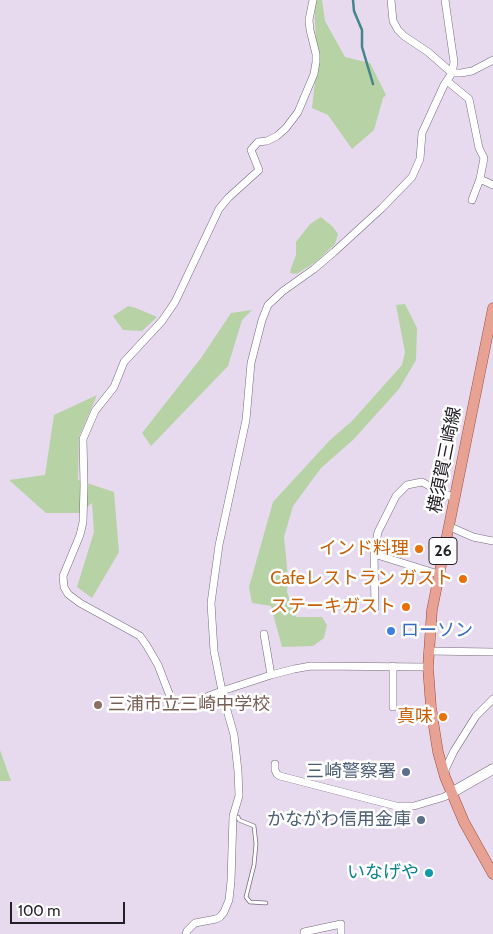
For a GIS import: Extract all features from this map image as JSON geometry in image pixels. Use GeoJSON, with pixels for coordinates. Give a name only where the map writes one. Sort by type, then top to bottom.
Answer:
{"type":"FeatureCollection","features":[{"type":"Feature","properties":{"kind":"main road","name":"横須賀三崎線"},"geometry":{"type":"LineString","coordinates":[[493,308],[438,574],[428,651],[431,707],[438,752],[444,773],[464,822],[493,874]]}},
{"type":"Feature","properties":{"kind":"street"},"geometry":{"type":"LineString","coordinates":[[313,0],[309,20],[316,62],[314,74],[298,112],[286,128],[277,136],[267,141],[258,142],[251,150],[259,170],[228,198],[219,209],[175,302],[162,321],[124,362],[114,387],[95,412],[83,439],[83,522],[80,535],[63,576],[64,587],[72,598],[92,611],[140,636],[158,665],[175,708],[294,668],[311,666],[428,667]]}},
{"type":"Feature","properties":{"kind":"street"},"geometry":{"type":"LineString","coordinates":[[391,0],[393,21],[398,30],[452,73],[472,71],[493,60]]}},
{"type":"Feature","properties":{"kind":"street"},"geometry":{"type":"LineString","coordinates":[[186,934],[195,922],[220,917],[229,900],[239,796],[238,771],[234,734],[222,691],[214,651],[211,602],[220,545],[246,420],[251,362],[262,320],[268,305],[283,291],[334,252],[382,208],[412,177],[420,159],[422,133],[444,85],[452,73],[454,62],[445,0]]}},
{"type":"Feature","properties":{"kind":"street"},"geometry":{"type":"LineString","coordinates":[[447,81],[469,99],[479,148],[484,158],[480,178],[472,200]]}},
{"type":"Feature","properties":{"kind":"street"},"geometry":{"type":"LineString","coordinates":[[480,178],[493,185]]}},
{"type":"Feature","properties":{"kind":"street"},"geometry":{"type":"LineString","coordinates":[[375,608],[374,554],[378,532],[396,496],[407,485],[422,482],[434,490],[454,498]]}},
{"type":"Feature","properties":{"kind":"street"},"geometry":{"type":"LineString","coordinates":[[448,526],[473,537],[493,541]]}},
{"type":"Feature","properties":{"kind":"street"},"geometry":{"type":"LineString","coordinates":[[374,554],[438,574]]}},
{"type":"Feature","properties":{"kind":"street"},"geometry":{"type":"LineString","coordinates":[[264,634],[271,675]]}},
{"type":"Feature","properties":{"kind":"street"},"geometry":{"type":"LineString","coordinates":[[428,651],[493,652]]}},
{"type":"Feature","properties":{"kind":"street"},"geometry":{"type":"LineString","coordinates":[[392,707],[393,666]]}},
{"type":"Feature","properties":{"kind":"street"},"geometry":{"type":"LineString","coordinates":[[444,773],[454,751],[476,716],[493,699]]}},
{"type":"Feature","properties":{"kind":"street"},"geometry":{"type":"LineString","coordinates":[[275,764],[276,774],[280,776],[396,806],[414,806],[452,794],[493,768]]}},
{"type":"Feature","properties":{"kind":"street"},"geometry":{"type":"LineString","coordinates":[[304,934],[304,932],[341,924],[340,934]]}},
{"type":"Feature","properties":{"kind":"lane"},"geometry":{"type":"LineString","coordinates":[[236,816],[239,820],[254,826],[256,844],[254,865],[246,897],[250,902],[266,903]]}},
{"type":"Feature","properties":{"kind":"green space"},"geometry":{"type":"Polygon","coordinates":[[[314,0],[322,0],[325,21],[345,57],[370,63],[386,95],[383,98],[374,130],[352,149],[328,115],[312,108],[317,64],[314,0]]]}},
{"type":"Feature","properties":{"kind":"green space"},"geometry":{"type":"Polygon","coordinates":[[[321,217],[338,234],[335,244],[317,261],[297,274],[290,273],[296,255],[296,242],[310,224],[321,217]]]}},
{"type":"Feature","properties":{"kind":"green space"},"geometry":{"type":"Polygon","coordinates":[[[405,304],[417,328],[416,360],[399,389],[353,440],[321,468],[293,506],[284,537],[288,578],[287,592],[296,617],[322,617],[327,625],[324,638],[313,646],[282,647],[271,606],[252,603],[249,587],[273,502],[330,440],[352,421],[402,365],[405,352],[396,305],[405,304]]]}},
{"type":"Feature","properties":{"kind":"green space"},"geometry":{"type":"Polygon","coordinates":[[[128,306],[157,317],[142,331],[123,330],[113,316],[128,306]]]}},
{"type":"Feature","properties":{"kind":"green space"},"geometry":{"type":"Polygon","coordinates":[[[252,310],[242,320],[228,366],[151,446],[142,433],[201,358],[231,313],[252,310]]]}},
{"type":"Feature","properties":{"kind":"green space"},"geometry":{"type":"Polygon","coordinates":[[[97,395],[79,437],[78,480],[114,492],[119,552],[92,598],[77,587],[94,532],[92,503],[80,513],[46,513],[9,480],[45,475],[54,415],[97,395]]]}},
{"type":"Feature","properties":{"kind":"green space"},"geometry":{"type":"Polygon","coordinates":[[[0,750],[11,781],[0,781],[0,750]]]}},
{"type":"Feature","properties":{"kind":"waterway"},"geometry":{"type":"LineString","coordinates":[[353,0],[354,11],[362,30],[362,47],[373,84]]}},
{"type":"Feature","properties":{"kind":"place","name":"インド料理"},"geometry":{"type":"Point","coordinates":[419,549]}},
{"type":"Feature","properties":{"kind":"place","name":"Cafeレストラン ガスト"},"geometry":{"type":"Point","coordinates":[463,579]}},
{"type":"Feature","properties":{"kind":"place","name":"ステーキガスト"},"geometry":{"type":"Point","coordinates":[406,607]}},
{"type":"Feature","properties":{"kind":"place","name":"ローソン"},"geometry":{"type":"Point","coordinates":[391,631]}},
{"type":"Feature","properties":{"kind":"place","name":"三浦市立三崎中学校"},"geometry":{"type":"Point","coordinates":[98,705]}},
{"type":"Feature","properties":{"kind":"place","name":"真味"},"geometry":{"type":"Point","coordinates":[443,717]}},
{"type":"Feature","properties":{"kind":"place","name":"三崎警察署"},"geometry":{"type":"Point","coordinates":[406,772]}},
{"type":"Feature","properties":{"kind":"place","name":"かながわ信用金庫"},"geometry":{"type":"Point","coordinates":[421,820]}},
{"type":"Feature","properties":{"kind":"place","name":"いなげや"},"geometry":{"type":"Point","coordinates":[429,873]}}]}
